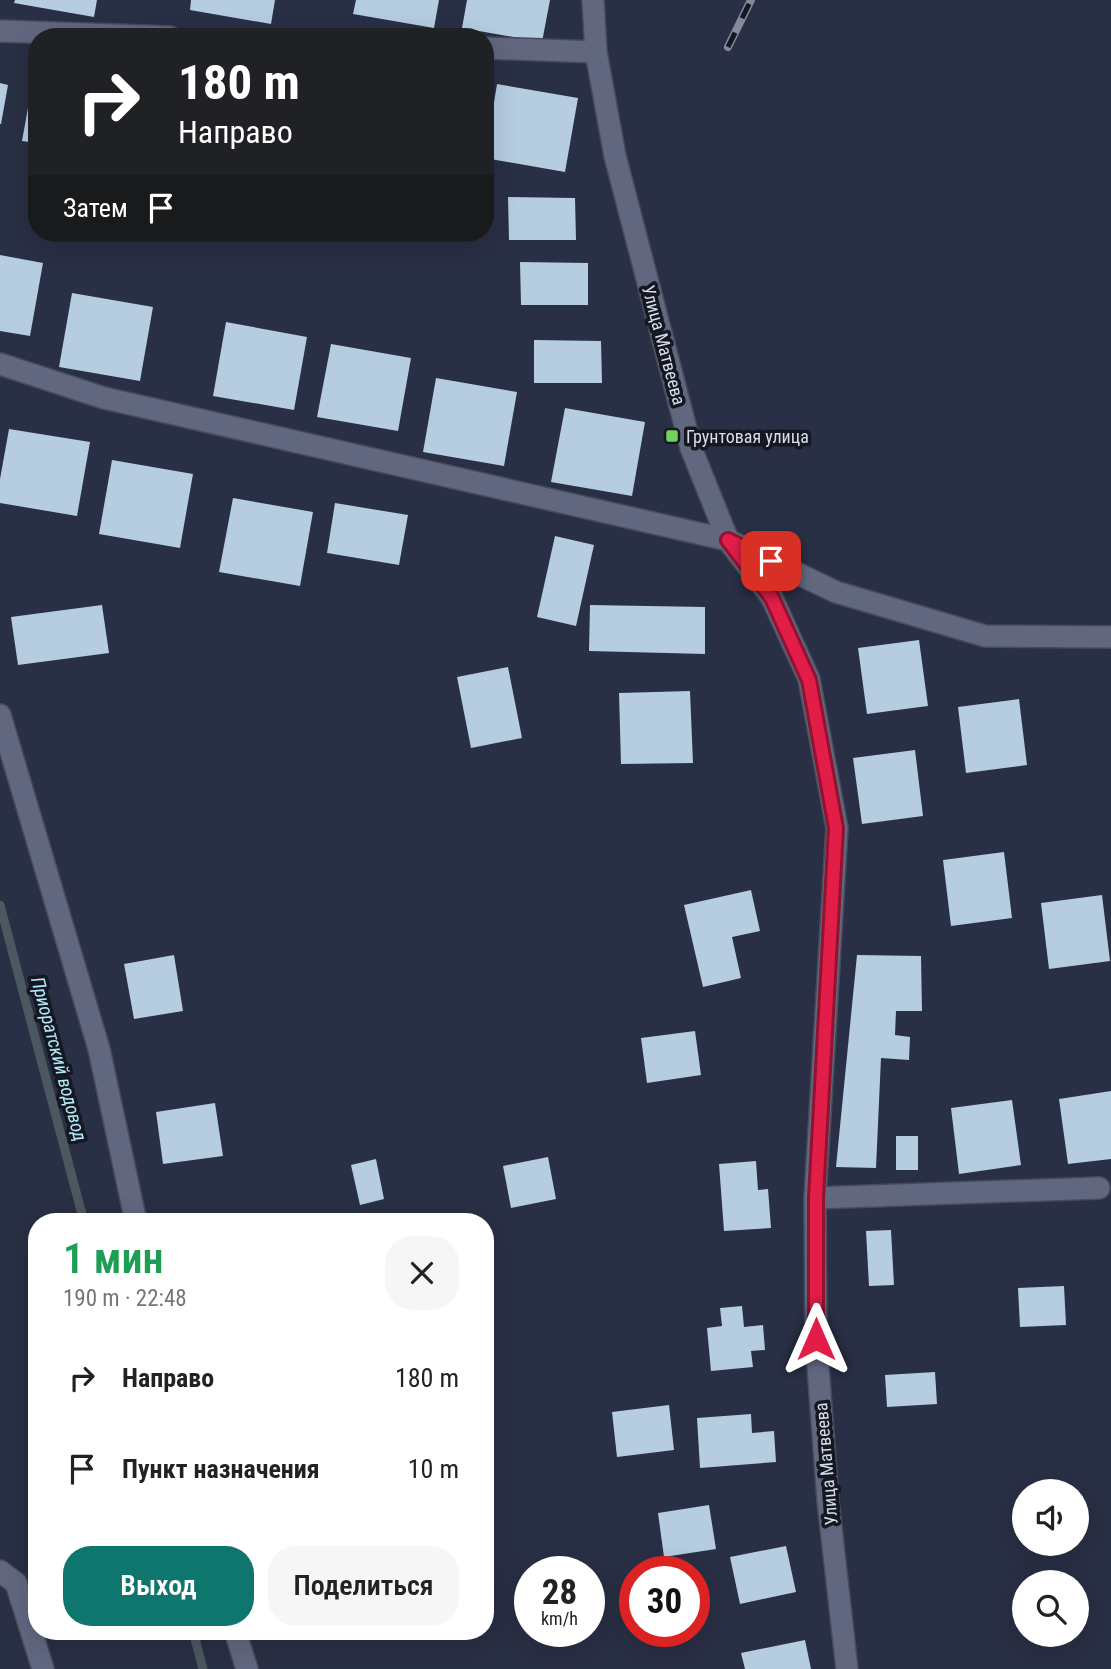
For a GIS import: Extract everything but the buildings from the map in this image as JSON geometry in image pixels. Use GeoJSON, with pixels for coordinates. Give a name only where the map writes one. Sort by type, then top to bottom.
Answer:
{"type":"FeatureCollection","features":[{"type":"Feature","properties":{"kind":"street","name":"Улица Матвеева"},"geometry":{"type":"LineString","coordinates":[[593,0],[596,52],[615,156],[691,447],[728,540],[772,598],[809,680],[836,828],[816,1198],[817,1352],[828,1501],[848,1669]]}},
{"type":"Feature","properties":{"kind":"street"},"geometry":{"type":"LineString","coordinates":[[0,31],[28,32]]}},
{"type":"Feature","properties":{"kind":"street"},"geometry":{"type":"LineString","coordinates":[[494,48],[596,52]]}},
{"type":"Feature","properties":{"kind":"street"},"geometry":{"type":"LineString","coordinates":[[0,364],[104,398],[728,540],[836,592],[985,636],[1111,637]]}},
{"type":"Feature","properties":{"kind":"street"},"geometry":{"type":"LineString","coordinates":[[0,715],[99,1049],[134,1213]]}},
{"type":"Feature","properties":{"kind":"street"},"geometry":{"type":"LineString","coordinates":[[816,1198],[1100,1188]]}},
{"type":"Feature","properties":{"kind":"street"},"geometry":{"type":"LineString","coordinates":[[0,1571],[16,1583],[28,1621]]}},
{"type":"Feature","properties":{"kind":"street"},"geometry":{"type":"LineString","coordinates":[[34,1640],[43,1669]]}},
{"type":"Feature","properties":{"kind":"street"},"geometry":{"type":"LineString","coordinates":[[238,1640],[247,1669]]}},
{"type":"Feature","properties":{"kind":"waterway","name":"Приоратский водовод"},"geometry":{"type":"LineString","coordinates":[[0,905],[82,1213]]}},
{"type":"Feature","properties":{"kind":"waterway","name":"Приоратский водовод"},"geometry":{"type":"LineString","coordinates":[[195,1640],[203,1669]]}},
{"type":"Feature","properties":{"kind":"railway"},"geometry":{"type":"LineString","coordinates":[[728,47],[751,0]]}},
{"type":"Feature","properties":{"kind":"place","name":"Грунтовая улица"},"geometry":{"type":"Point","coordinates":[672,436]}},
{"type":"Feature","properties":{"kind":"route"},"geometry":{"type":"LineString","coordinates":[[771,561],[728,540],[772,598],[809,680],[836,828],[816,1198],[816,1339]]}}]}
